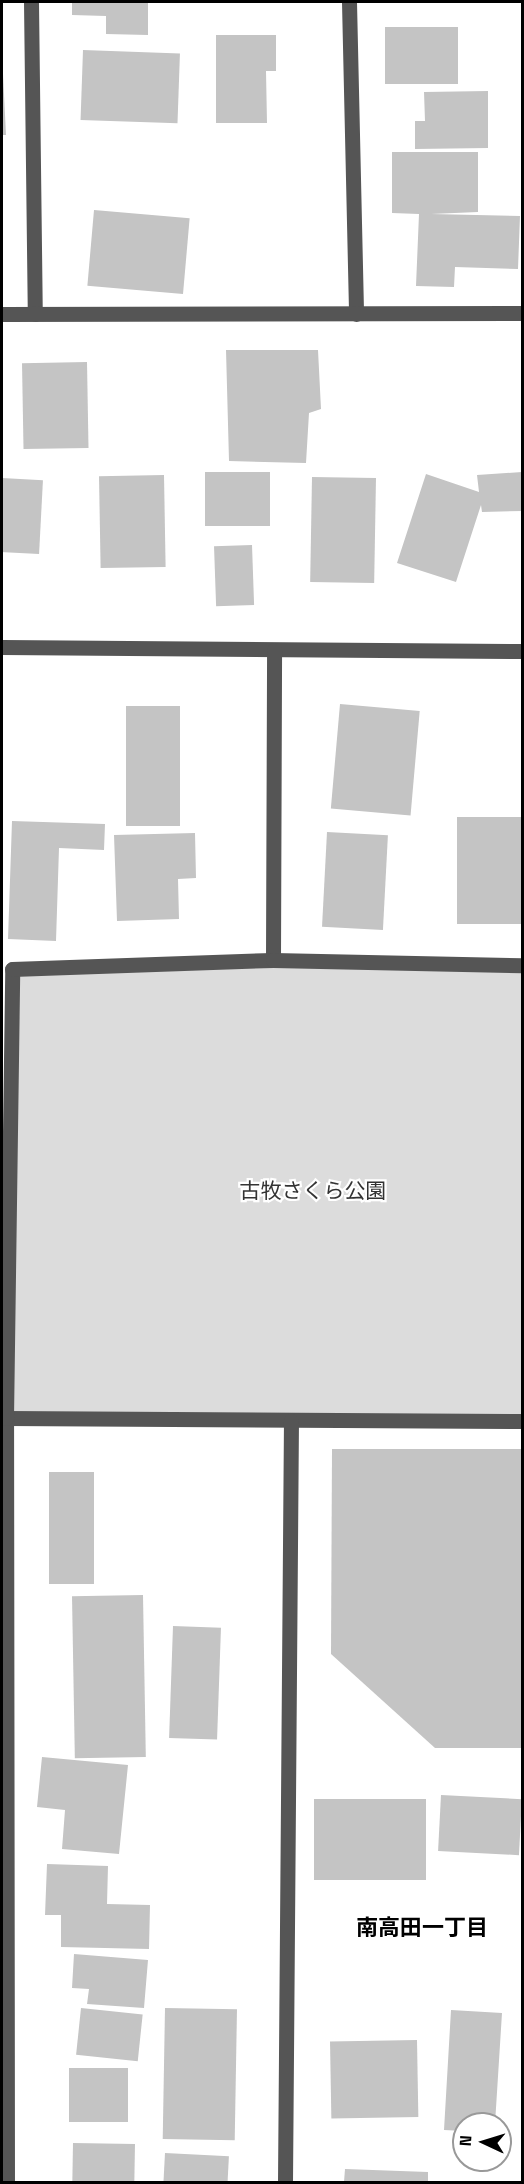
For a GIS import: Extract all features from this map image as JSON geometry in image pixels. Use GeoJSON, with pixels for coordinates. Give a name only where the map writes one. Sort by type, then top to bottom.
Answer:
{"type":"FeatureCollection","features":[{"type":"Feature","properties":{"kind":"street"},"geometry":{"type":"LineString","coordinates":[[31,2],[35,314]]}},
{"type":"Feature","properties":{"kind":"street"},"geometry":{"type":"LineString","coordinates":[[349,2],[356,314]]}},
{"type":"Feature","properties":{"kind":"street"},"geometry":{"type":"LineString","coordinates":[[2,314],[522,313]]}},
{"type":"Feature","properties":{"kind":"street"},"geometry":{"type":"LineString","coordinates":[[2,647],[522,651]]}},
{"type":"Feature","properties":{"kind":"street"},"geometry":{"type":"LineString","coordinates":[[273,960],[274,650]]}},
{"type":"Feature","properties":{"kind":"street"},"geometry":{"type":"LineString","coordinates":[[7,2182],[3,1661],[12,969],[273,960],[522,965]]}},
{"type":"Feature","properties":{"kind":"street"},"geometry":{"type":"LineString","coordinates":[[6,1418],[522,1421]]}},
{"type":"Feature","properties":{"kind":"street"},"geometry":{"type":"LineString","coordinates":[[285,2182],[291,1421]]}},
{"type":"Feature","properties":{"kind":"green space","name":"古牧さくら公園"},"geometry":{"type":"Polygon","coordinates":[[[12,966],[522,966],[522,1421],[12,1421],[12,966]]]}},
{"type":"Feature","properties":{"kind":"building"},"geometry":{"type":"Polygon","coordinates":[[[72,2],[148,2],[148,35],[106,34],[106,16],[72,15],[72,2]]]}},
{"type":"Feature","properties":{"kind":"building"},"geometry":{"type":"Polygon","coordinates":[[[385,27],[458,27],[458,84],[385,84],[385,27]]]}},
{"type":"Feature","properties":{"kind":"building"},"geometry":{"type":"Polygon","coordinates":[[[216,35],[276,35],[276,71],[266,71],[267,123],[216,123],[216,35]]]}},
{"type":"Feature","properties":{"kind":"building"},"geometry":{"type":"Polygon","coordinates":[[[83,50],[180,53],[177,123],[81,120],[83,50]]]}},
{"type":"Feature","properties":{"kind":"building"},"geometry":{"type":"Polygon","coordinates":[[[3,74],[6,135],[2,135],[3,74]]]}},
{"type":"Feature","properties":{"kind":"building"},"geometry":{"type":"Polygon","coordinates":[[[488,91],[488,148],[415,149],[415,121],[425,121],[424,92],[488,91]]]}},
{"type":"Feature","properties":{"kind":"building"},"geometry":{"type":"Polygon","coordinates":[[[392,152],[478,152],[478,212],[431,214],[520,216],[518,269],[455,267],[454,287],[416,286],[419,214],[392,213],[392,152]]]}},
{"type":"Feature","properties":{"kind":"building"},"geometry":{"type":"Polygon","coordinates":[[[94,210],[190,218],[183,294],[87,286],[94,210]]]}},
{"type":"Feature","properties":{"kind":"building"},"geometry":{"type":"Polygon","coordinates":[[[226,350],[318,350],[321,409],[309,413],[306,463],[229,461],[226,350]]]}},
{"type":"Feature","properties":{"kind":"building"},"geometry":{"type":"Polygon","coordinates":[[[87,362],[89,448],[24,449],[22,363],[87,362]]]}},
{"type":"Feature","properties":{"kind":"building"},"geometry":{"type":"Polygon","coordinates":[[[205,472],[270,472],[270,526],[205,526],[205,472]]]}},
{"type":"Feature","properties":{"kind":"building"},"geometry":{"type":"Polygon","coordinates":[[[522,472],[522,511],[482,512],[481,505],[456,582],[397,563],[426,474],[479,492],[477,475],[522,472]]]}},
{"type":"Feature","properties":{"kind":"building"},"geometry":{"type":"Polygon","coordinates":[[[164,475],[166,567],[101,568],[99,476],[164,475]]]}},
{"type":"Feature","properties":{"kind":"building"},"geometry":{"type":"Polygon","coordinates":[[[312,477],[376,478],[374,583],[310,582],[312,477]]]}},
{"type":"Feature","properties":{"kind":"building"},"geometry":{"type":"Polygon","coordinates":[[[2,478],[43,480],[39,554],[2,552],[2,478]]]}},
{"type":"Feature","properties":{"kind":"building"},"geometry":{"type":"Polygon","coordinates":[[[252,545],[254,605],[216,606],[214,546],[252,545]]]}},
{"type":"Feature","properties":{"kind":"building"},"geometry":{"type":"Polygon","coordinates":[[[340,704],[420,711],[411,816],[331,809],[340,704]]]}},
{"type":"Feature","properties":{"kind":"building"},"geometry":{"type":"Polygon","coordinates":[[[126,706],[180,706],[180,826],[126,826],[126,706]]]}},
{"type":"Feature","properties":{"kind":"building"},"geometry":{"type":"Polygon","coordinates":[[[457,817],[522,817],[522,924],[457,924],[457,817]]]}},
{"type":"Feature","properties":{"kind":"building"},"geometry":{"type":"Polygon","coordinates":[[[12,821],[105,824],[104,850],[59,848],[56,941],[8,939],[12,821]]]}},
{"type":"Feature","properties":{"kind":"building"},"geometry":{"type":"Polygon","coordinates":[[[327,832],[388,835],[383,930],[322,927],[327,832]]]}},
{"type":"Feature","properties":{"kind":"building"},"geometry":{"type":"Polygon","coordinates":[[[195,833],[196,878],[178,879],[179,919],[117,921],[114,835],[195,833]]]}},
{"type":"Feature","properties":{"kind":"building"},"geometry":{"type":"Polygon","coordinates":[[[332,1449],[522,1449],[522,1748],[435,1748],[331,1654],[332,1449]]]}},
{"type":"Feature","properties":{"kind":"building"},"geometry":{"type":"Polygon","coordinates":[[[49,1472],[94,1472],[94,1584],[49,1584],[49,1472]]]}},
{"type":"Feature","properties":{"kind":"building"},"geometry":{"type":"Polygon","coordinates":[[[143,1595],[146,1757],[75,1758],[72,1596],[143,1595]]]}},
{"type":"Feature","properties":{"kind":"building"},"geometry":{"type":"Polygon","coordinates":[[[173,1626],[221,1628],[217,1740],[169,1738],[173,1626]]]}},
{"type":"Feature","properties":{"kind":"building"},"geometry":{"type":"Polygon","coordinates":[[[42,1757],[128,1765],[119,1854],[62,1849],[65,1810],[37,1807],[42,1757]]]}},
{"type":"Feature","properties":{"kind":"building"},"geometry":{"type":"Polygon","coordinates":[[[441,1795],[522,1799],[519,1855],[438,1851],[441,1795]]]}},
{"type":"Feature","properties":{"kind":"building"},"geometry":{"type":"Polygon","coordinates":[[[314,1799],[426,1799],[426,1880],[314,1880],[314,1799]]]}},
{"type":"Feature","properties":{"kind":"building"},"geometry":{"type":"Polygon","coordinates":[[[47,1864],[108,1866],[107,1904],[150,1905],[149,1949],[61,1947],[61,1915],[45,1915],[47,1864]]]}},
{"type":"Feature","properties":{"kind":"building"},"geometry":{"type":"Polygon","coordinates":[[[74,1954],[148,1960],[144,2008],[87,2004],[89,1989],[72,1988],[74,1954]]]}},
{"type":"Feature","properties":{"kind":"building"},"geometry":{"type":"Polygon","coordinates":[[[81,2008],[143,2014],[138,2061],[76,2055],[81,2008]]]}},
{"type":"Feature","properties":{"kind":"building"},"geometry":{"type":"Polygon","coordinates":[[[165,2008],[237,2009],[235,2140],[163,2139],[165,2008]]]}},
{"type":"Feature","properties":{"kind":"building"},"geometry":{"type":"Polygon","coordinates":[[[451,2010],[502,2013],[496,2112],[452,2112],[452,2130],[444,2130],[451,2010]]]}},
{"type":"Feature","properties":{"kind":"building"},"geometry":{"type":"Polygon","coordinates":[[[417,2040],[418,2117],[331,2119],[330,2042],[417,2040]]]}},
{"type":"Feature","properties":{"kind":"building"},"geometry":{"type":"Polygon","coordinates":[[[69,2068],[128,2068],[128,2122],[69,2122],[69,2068]]]}},
{"type":"Feature","properties":{"kind":"building"},"geometry":{"type":"Polygon","coordinates":[[[73,2143],[135,2144],[134,2182],[72,2182],[73,2143]]]}},
{"type":"Feature","properties":{"kind":"building"},"geometry":{"type":"Polygon","coordinates":[[[165,2153],[229,2156],[228,2182],[163,2182],[165,2153]]]}},
{"type":"Feature","properties":{"kind":"building"},"geometry":{"type":"Polygon","coordinates":[[[345,2169],[428,2172],[428,2182],[344,2182],[345,2169]]]}},
{"type":"Feature","properties":{"kind":"district","name":"南高田一丁目"},"geometry":{"type":"Point","coordinates":[422,1928]}}]}
